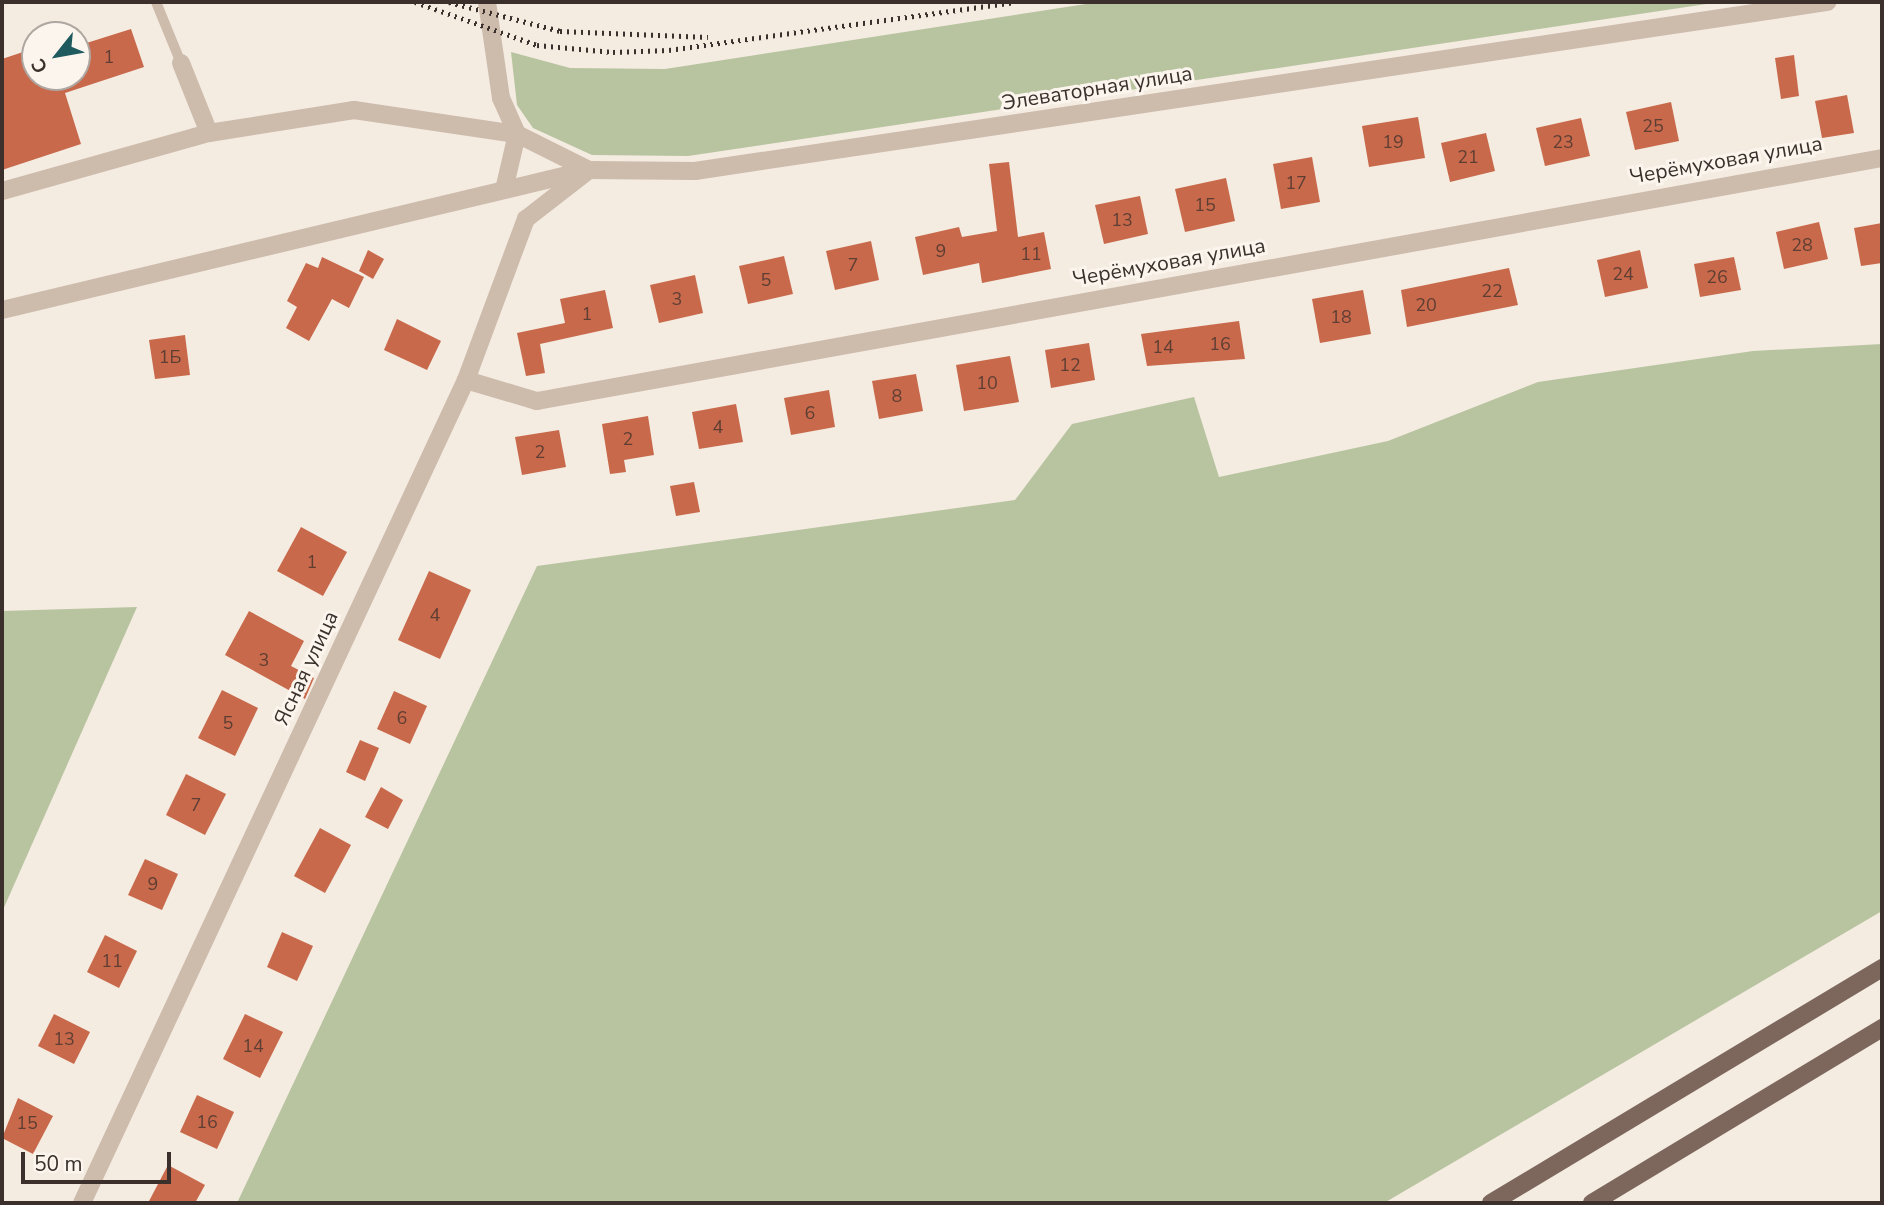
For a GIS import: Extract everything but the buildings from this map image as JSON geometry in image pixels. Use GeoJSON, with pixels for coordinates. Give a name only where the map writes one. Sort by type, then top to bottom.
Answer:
{"type":"FeatureCollection","features":[{"type":"Feature","properties":{"kind":"main road"},"geometry":{"type":"LineString","coordinates":[[1491,1203],[1882,968]]}},
{"type":"Feature","properties":{"kind":"main road"},"geometry":{"type":"LineString","coordinates":[[1592,1203],[1882,1028]]}},
{"type":"Feature","properties":{"kind":"street"},"geometry":{"type":"LineString","coordinates":[[487,2],[500,98],[517,134],[504,190]]}},
{"type":"Feature","properties":{"kind":"street","name":"Элеваторная улица"},"geometry":{"type":"LineString","coordinates":[[2,191],[209,133],[354,110],[517,134],[589,170],[695,171],[1826,2]]}},
{"type":"Feature","properties":{"kind":"street"},"geometry":{"type":"LineString","coordinates":[[181,63],[209,133]]}},
{"type":"Feature","properties":{"kind":"street","name":"Черёмуховая улица"},"geometry":{"type":"LineString","coordinates":[[466,380],[537,401],[1882,158]]}},
{"type":"Feature","properties":{"kind":"street"},"geometry":{"type":"LineString","coordinates":[[2,310],[589,170]]}},
{"type":"Feature","properties":{"kind":"street","name":"Ясная улица"},"geometry":{"type":"LineString","coordinates":[[82,1203],[466,380],[526,219],[589,170]]}},
{"type":"Feature","properties":{"kind":"lane"},"geometry":{"type":"LineString","coordinates":[[156,2],[181,63]]}},
{"type":"Feature","properties":{"kind":"green space"},"geometry":{"type":"Polygon","coordinates":[[[1099,2],[1720,2],[688,156],[592,155],[533,128],[517,105],[511,52],[570,68],[665,69],[1099,2]]]}},
{"type":"Feature","properties":{"kind":"green space"},"geometry":{"type":"Polygon","coordinates":[[[1882,344],[1882,911],[1384,1203],[237,1203],[537,566],[1015,500],[1072,424],[1194,397],[1219,477],[1388,441],[1538,382],[1753,351],[1882,344]]]}},
{"type":"Feature","properties":{"kind":"green space"},"geometry":{"type":"Polygon","coordinates":[[[137,607],[2,912],[2,611],[137,607]]]}},
{"type":"Feature","properties":{"kind":"railway"},"geometry":{"type":"LineString","coordinates":[[415,2],[537,45],[613,52],[669,50],[1014,2]]}},
{"type":"Feature","properties":{"kind":"railway"},"geometry":{"type":"LineString","coordinates":[[449,2],[560,31],[708,37]]}}]}
